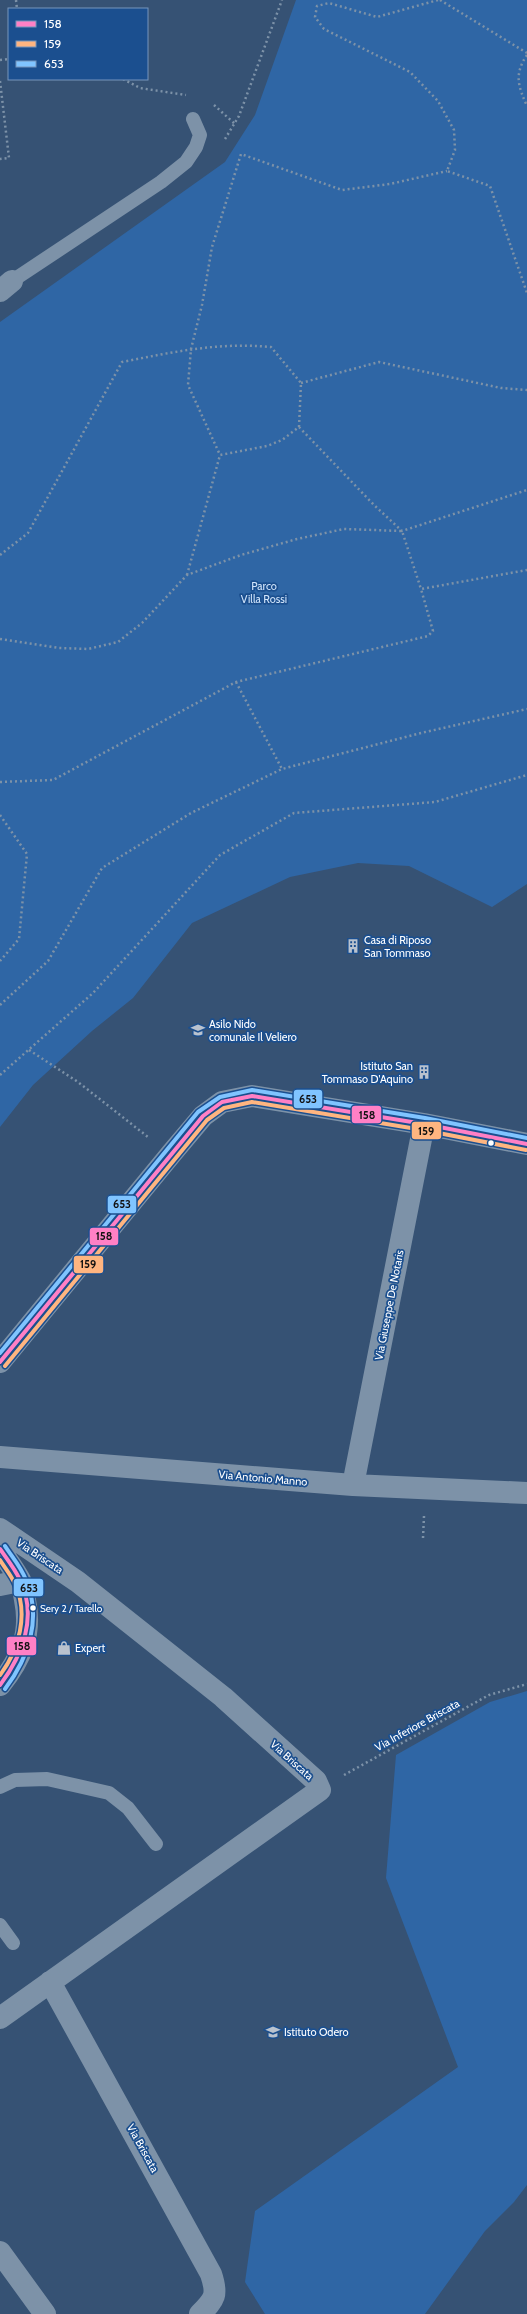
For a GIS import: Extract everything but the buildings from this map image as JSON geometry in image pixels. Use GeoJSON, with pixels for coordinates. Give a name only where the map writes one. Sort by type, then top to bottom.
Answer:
{"type":"FeatureCollection","features":[{"type":"Feature","properties":{"kind":"street"},"geometry":{"type":"LineString","coordinates":[[0,1362],[203,1116],[222,1102],[252,1096],[424,1124],[527,1144]]}},
{"type":"Feature","properties":{"kind":"street","name":"Via Giuseppe De Notaris"},"geometry":{"type":"LineString","coordinates":[[354,1485],[424,1124]]}},
{"type":"Feature","properties":{"kind":"street","name":"Via Antonio Manno"},"geometry":{"type":"LineString","coordinates":[[0,1457],[354,1485],[527,1493]]}},
{"type":"Feature","properties":{"kind":"street","name":"Via Briscata"},"geometry":{"type":"LineString","coordinates":[[0,1529],[78,1582],[223,1697],[316,1781],[320,1790],[50,1982],[1,2014]]}},
{"type":"Feature","properties":{"kind":"street"},"geometry":{"type":"LineString","coordinates":[[0,1548],[10,1583],[28,1616],[27,1635],[22,1651],[0,1684]]}},
{"type":"Feature","properties":{"kind":"street","name":"Via Briscata"},"geometry":{"type":"LineString","coordinates":[[50,1982],[212,2274],[216,2286],[215,2296],[200,2314]]}},
{"type":"Feature","properties":{"kind":"street"},"geometry":{"type":"LineString","coordinates":[[0,2252],[45,2314]]}},
{"type":"Feature","properties":{"kind":"lane"},"geometry":{"type":"LineString","coordinates":[[6,286],[161,182],[186,162],[196,147],[200,135],[193,119]]}},
{"type":"Feature","properties":{"kind":"lane"},"geometry":{"type":"LineString","coordinates":[[0,1787],[15,1780],[47,1779],[109,1793],[128,1808],[156,1844]]}},
{"type":"Feature","properties":{"kind":"lane"},"geometry":{"type":"LineString","coordinates":[[0,1925],[13,1943]]}},
{"type":"Feature","properties":{"kind":"path"},"geometry":{"type":"LineString","coordinates":[[447,171],[455,150],[454,130],[438,100],[410,72],[324,29],[315,17],[317,6],[330,3],[377,17],[439,0],[527,54],[518,74],[518,84],[527,106]]}},
{"type":"Feature","properties":{"kind":"path"},"geometry":{"type":"LineString","coordinates":[[125,80],[140,88],[176,94]]}},
{"type":"Feature","properties":{"kind":"path"},"geometry":{"type":"LineString","coordinates":[[0,81],[9,158],[0,159]]}},
{"type":"Feature","properties":{"kind":"path"},"geometry":{"type":"LineString","coordinates":[[187,575],[220,455],[188,385],[191,349],[212,247],[241,154],[342,190],[390,184],[447,171],[490,186],[527,293]]}},
{"type":"Feature","properties":{"kind":"path"},"geometry":{"type":"LineString","coordinates":[[0,555],[28,533],[122,362],[191,349],[241,344],[271,348],[301,383],[299,427],[374,505],[402,531],[433,631],[428,636],[236,682],[53,780],[0,782]]}},
{"type":"Feature","properties":{"kind":"path"},"geometry":{"type":"LineString","coordinates":[[301,383],[379,362],[501,388],[527,390]]}},
{"type":"Feature","properties":{"kind":"path"},"geometry":{"type":"LineString","coordinates":[[220,455],[274,443],[282,440],[299,427]]}},
{"type":"Feature","properties":{"kind":"path"},"geometry":{"type":"LineString","coordinates":[[0,639],[59,648],[88,650],[118,642],[142,623],[187,575],[241,555],[297,539],[344,529],[402,531],[527,490]]}},
{"type":"Feature","properties":{"kind":"path"},"geometry":{"type":"LineString","coordinates":[[421,589],[527,570]]}},
{"type":"Feature","properties":{"kind":"path"},"geometry":{"type":"LineString","coordinates":[[236,682],[282,769]]}},
{"type":"Feature","properties":{"kind":"path"},"geometry":{"type":"LineString","coordinates":[[0,1006],[48,961],[102,868],[191,812],[282,769],[421,732],[527,709]]}},
{"type":"Feature","properties":{"kind":"path"},"geometry":{"type":"LineString","coordinates":[[0,1075],[94,993],[220,855],[294,813],[435,802],[527,775]]}},
{"type":"Feature","properties":{"kind":"path"},"geometry":{"type":"LineString","coordinates":[[0,815],[27,854],[19,939],[0,961]]}},
{"type":"Feature","properties":{"kind":"path"},"geometry":{"type":"LineString","coordinates":[[29,1050],[78,1082],[171,1154]]}},
{"type":"Feature","properties":{"kind":"path","name":"Via Inferiore Briscata"},"geometry":{"type":"LineString","coordinates":[[320,1790],[489,1695],[527,1684]]}},
{"type":"Feature","properties":{"kind":"green space","name":"Parco Villa Rossi"},"geometry":{"type":"Polygon","coordinates":[[[296,0],[527,0],[527,884],[492,907],[409,866],[358,863],[290,877],[192,923],[133,998],[92,1031],[33,1085],[0,1127],[0,322],[225,162],[255,115],[296,0]]]}},
{"type":"Feature","properties":{"kind":"green space"},"geometry":{"type":"Polygon","coordinates":[[[527,1691],[527,2185],[514,2202],[485,2231],[425,2314],[265,2314],[245,2282],[255,2211],[458,2067],[386,1878],[396,1755],[490,1702],[527,1691]]]}},
{"type":"Feature","properties":{"kind":"transit line","name":"653"},"geometry":{"type":"LineString","coordinates":[[0,1353],[198,1112],[220,1097],[252,1090],[425,1118],[527,1138]]}},
{"type":"Feature","properties":{"kind":"transit line","name":"158"},"geometry":{"type":"LineString","coordinates":[[0,1362],[203,1116],[222,1102],[252,1096],[424,1124],[527,1144]]}},
{"type":"Feature","properties":{"kind":"transit line","name":"159"},"geometry":{"type":"LineString","coordinates":[[5,1366],[207,1120],[224,1108],[252,1102],[423,1130],[526,1150]]}},
{"type":"Feature","properties":{"kind":"transit line","name":"653"},"geometry":{"type":"LineString","coordinates":[[5,1546],[19,1566],[26,1580],[31,1594],[33,1623],[21,1664],[5,1689]]}},
{"type":"Feature","properties":{"kind":"transit line","name":"158"},"geometry":{"type":"LineString","coordinates":[[0,1549],[20,1580],[28,1608],[25,1636],[21,1649],[15,1662],[0,1685]]}},
{"type":"Feature","properties":{"kind":"transit line","name":"159"},"geometry":{"type":"LineString","coordinates":[[0,1560],[13,1581],[19,1595],[21,1607],[20,1631],[17,1643],[7,1665],[0,1675]]}},
{"type":"Feature","properties":{"kind":"place","name":"Casa di Riposo San Tommaso"},"geometry":{"type":"Point","coordinates":[353,946]}},
{"type":"Feature","properties":{"kind":"place","name":"Asilo Nido comunale Il Veliero"},"geometry":{"type":"Point","coordinates":[198,1030]}},
{"type":"Feature","properties":{"kind":"place","name":"Istituto San Tommaso D'Aquino"},"geometry":{"type":"Point","coordinates":[424,1072]}},
{"type":"Feature","properties":{"kind":"place","name":"Sery 2 / Tarello"},"geometry":{"type":"Point","coordinates":[33,1608]}},
{"type":"Feature","properties":{"kind":"place","name":"Expert"},"geometry":{"type":"Point","coordinates":[64,1648]}},
{"type":"Feature","properties":{"kind":"place","name":"Istituto Odero"},"geometry":{"type":"Point","coordinates":[273,2032]}}]}
